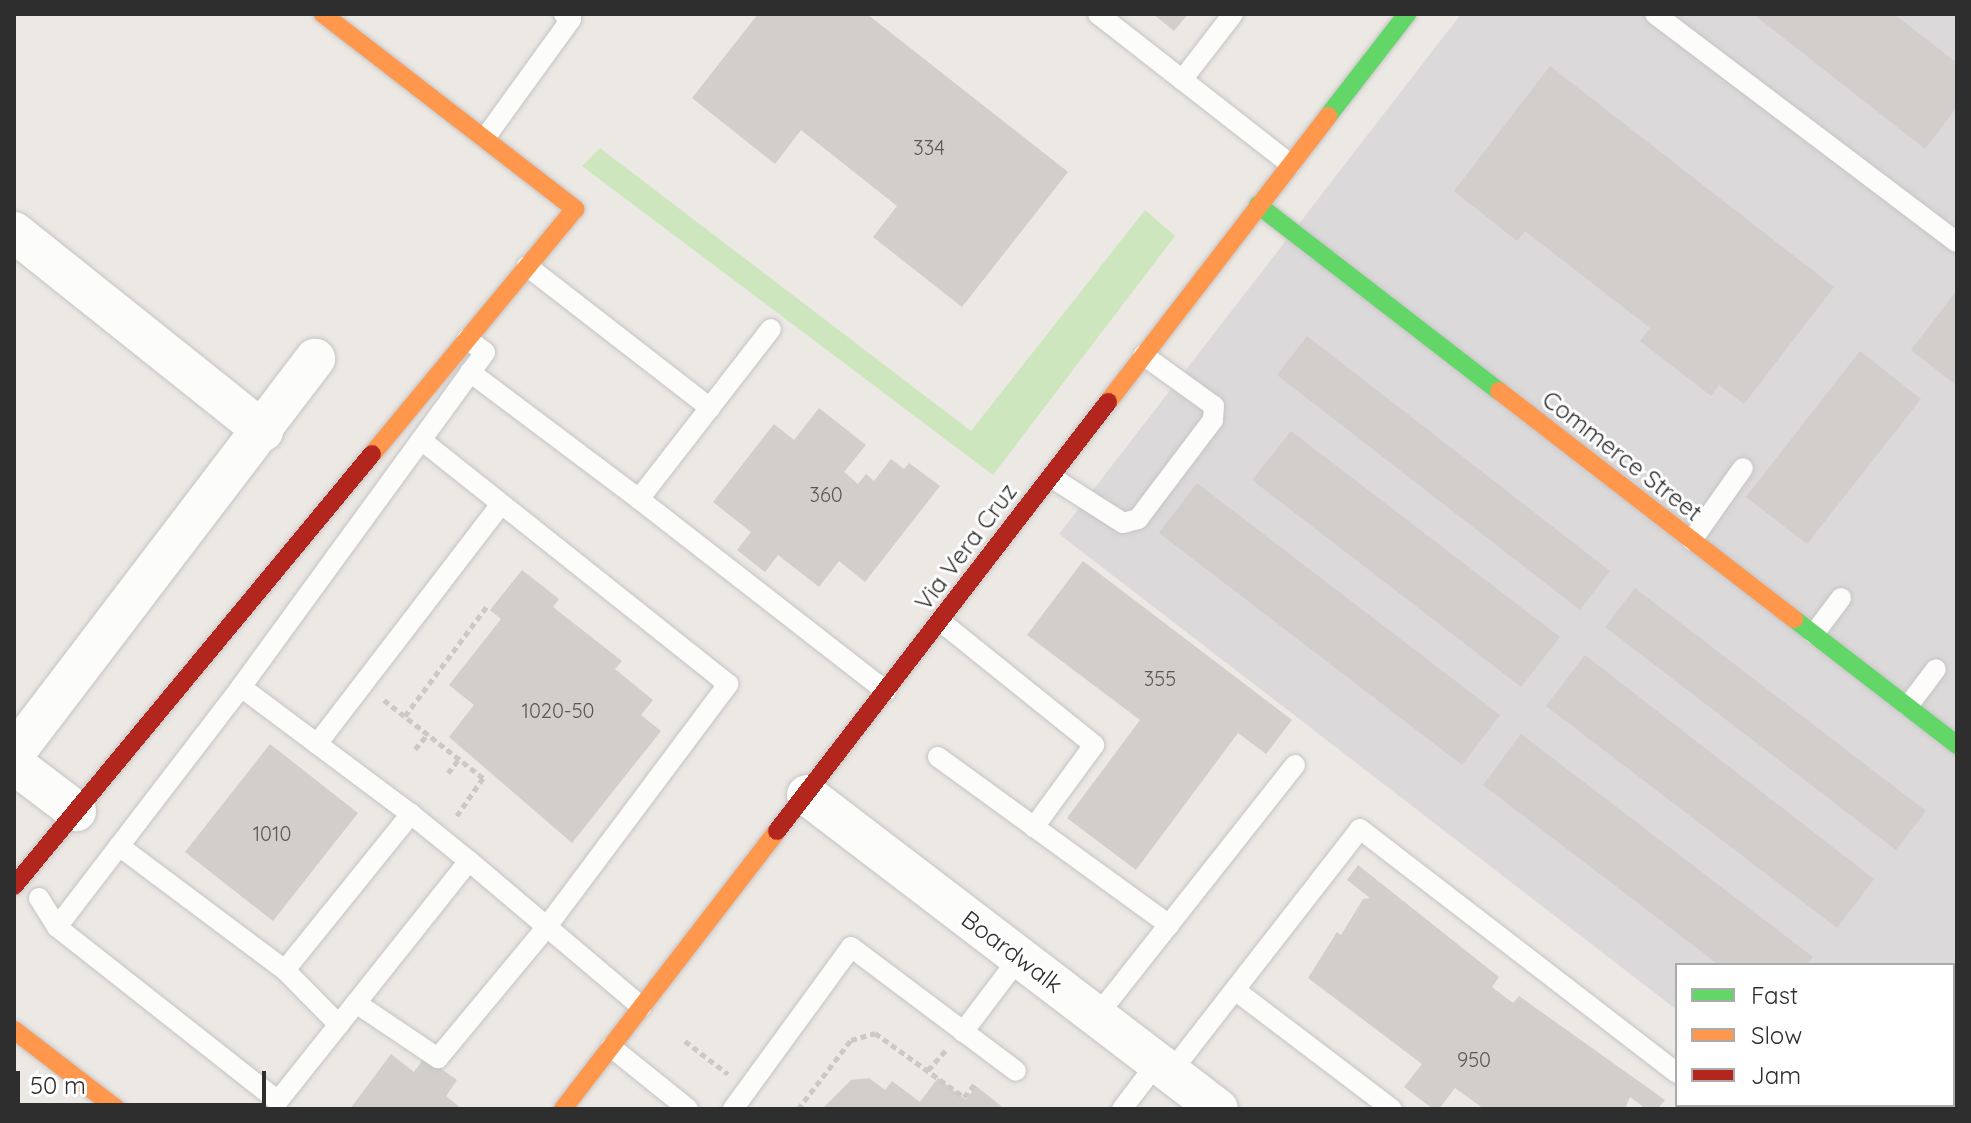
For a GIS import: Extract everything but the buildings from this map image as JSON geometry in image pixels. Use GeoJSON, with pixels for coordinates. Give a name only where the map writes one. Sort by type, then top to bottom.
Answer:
{"type":"FeatureCollection","features":[{"type":"Feature","properties":{"kind":"street"},"geometry":{"type":"LineString","coordinates":[[14,886],[575,209],[323,14]]}},
{"type":"Feature","properties":{"kind":"street","name":"Via Vera Cruz"},"geometry":{"type":"LineString","coordinates":[[563,1109],[1407,14]]}},
{"type":"Feature","properties":{"kind":"street","name":"Commerce Street"},"geometry":{"type":"LineString","coordinates":[[1258,205],[1957,745]]}},
{"type":"Feature","properties":{"kind":"street"},"geometry":{"type":"LineString","coordinates":[[14,232],[263,431]]}},
{"type":"Feature","properties":{"kind":"street"},"geometry":{"type":"LineString","coordinates":[[14,754],[315,359]]}},
{"type":"Feature","properties":{"kind":"street"},"geometry":{"type":"LineString","coordinates":[[14,764],[76,811]]}},
{"type":"Feature","properties":{"kind":"street","name":"Boardwalk"},"geometry":{"type":"LineString","coordinates":[[807,795],[1218,1109]]}},
{"type":"Feature","properties":{"kind":"street"},"geometry":{"type":"LineString","coordinates":[[14,1030],[117,1109]]}},
{"type":"Feature","properties":{"kind":"lane"},"geometry":{"type":"LineString","coordinates":[[1098,14],[1290,164]]}},
{"type":"Feature","properties":{"kind":"lane"},"geometry":{"type":"LineString","coordinates":[[1182,80],[1233,14]]}},
{"type":"Feature","properties":{"kind":"lane"},"geometry":{"type":"LineString","coordinates":[[1655,14],[1957,242]]}},
{"type":"Feature","properties":{"kind":"lane"},"geometry":{"type":"LineString","coordinates":[[485,138],[570,16]]}},
{"type":"Feature","properties":{"kind":"lane"},"geometry":{"type":"LineString","coordinates":[[527,266],[710,408]]}},
{"type":"Feature","properties":{"kind":"lane"},"geometry":{"type":"LineString","coordinates":[[639,499],[771,329]]}},
{"type":"Feature","properties":{"kind":"lane"},"geometry":{"type":"LineString","coordinates":[[57,927],[241,687],[485,352],[467,339]]}},
{"type":"Feature","properties":{"kind":"lane"},"geometry":{"type":"LineString","coordinates":[[1051,477],[1123,523],[1138,519],[1213,420],[1214,406],[1143,355]]}},
{"type":"Feature","properties":{"kind":"lane"},"geometry":{"type":"LineString","coordinates":[[470,372],[886,691]]}},
{"type":"Feature","properties":{"kind":"lane"},"geometry":{"type":"LineString","coordinates":[[356,1003],[438,1058],[545,929],[728,684],[421,440]]}},
{"type":"Feature","properties":{"kind":"lane"},"geometry":{"type":"LineString","coordinates":[[1692,540],[1743,468]]}},
{"type":"Feature","properties":{"kind":"lane"},"geometry":{"type":"LineString","coordinates":[[317,744],[501,504]]}},
{"type":"Feature","properties":{"kind":"lane"},"geometry":{"type":"LineString","coordinates":[[1814,634],[1841,598]]}},
{"type":"Feature","properties":{"kind":"lane"},"geometry":{"type":"LineString","coordinates":[[940,621],[1094,745],[1034,827]]}},
{"type":"Feature","properties":{"kind":"lane"},"geometry":{"type":"LineString","coordinates":[[1908,706],[1936,669]]}},
{"type":"Feature","properties":{"kind":"lane"},"geometry":{"type":"LineString","coordinates":[[241,687],[411,814],[642,1007]]}},
{"type":"Feature","properties":{"kind":"lane"},"geometry":{"type":"LineString","coordinates":[[938,757],[1169,925]]}},
{"type":"Feature","properties":{"kind":"lane"},"geometry":{"type":"LineString","coordinates":[[1096,1017],[1295,765]]}},
{"type":"Feature","properties":{"kind":"lane"},"geometry":{"type":"LineString","coordinates":[[285,970],[411,814]]}},
{"type":"Feature","properties":{"kind":"lane"},"geometry":{"type":"LineString","coordinates":[[1122,1109],[1235,990],[1360,829],[1675,1071]]}},
{"type":"Feature","properties":{"kind":"lane"},"geometry":{"type":"LineString","coordinates":[[119,846],[285,970],[339,1025]]}},
{"type":"Feature","properties":{"kind":"lane"},"geometry":{"type":"LineString","coordinates":[[39,898],[57,927],[278,1101],[469,861]]}},
{"type":"Feature","properties":{"kind":"lane"},"geometry":{"type":"LineString","coordinates":[[733,1109],[851,947],[1016,1071]]}},
{"type":"Feature","properties":{"kind":"lane"},"geometry":{"type":"LineString","coordinates":[[963,1032],[1019,958]]}},
{"type":"Feature","properties":{"kind":"lane"},"geometry":{"type":"LineString","coordinates":[[1235,990],[1392,1109]]}},
{"type":"Feature","properties":{"kind":"lane"},"geometry":{"type":"LineString","coordinates":[[611,1047],[688,1109]]}},
{"type":"Feature","properties":{"kind":"path"},"geometry":{"type":"LineString","coordinates":[[405,716],[487,606]]}},
{"type":"Feature","properties":{"kind":"path"},"geometry":{"type":"LineString","coordinates":[[361,687],[405,716],[483,778],[456,819]]}},
{"type":"Feature","properties":{"kind":"path"},"geometry":{"type":"LineString","coordinates":[[415,749],[428,734]]}},
{"type":"Feature","properties":{"kind":"path"},"geometry":{"type":"LineString","coordinates":[[448,773],[459,759]]}},
{"type":"Feature","properties":{"kind":"path"},"geometry":{"type":"LineString","coordinates":[[798,1109],[851,1040],[875,1033],[964,1097],[975,1084]]}},
{"type":"Feature","properties":{"kind":"shaded area"},"geometry":{"type":"Polygon","coordinates":[[[1461,14],[1957,14],[1957,1109],[1879,1107],[1955,1107],[1955,963],[1675,963],[1675,1008],[1059,534],[1461,14]]]}},
{"type":"Feature","properties":{"kind":"green space"},"geometry":{"type":"Polygon","coordinates":[[[600,148],[971,431],[1145,210],[1175,236],[993,475],[582,166],[600,148]]]}},
{"type":"Feature","properties":{"kind":"traffic: fast"},"geometry":{"type":"LineString","coordinates":[[1328,116],[1407,14]]}},
{"type":"Feature","properties":{"kind":"traffic: fast"},"geometry":{"type":"LineString","coordinates":[[1258,205],[1499,391]]}},
{"type":"Feature","properties":{"kind":"traffic: fast"},"geometry":{"type":"LineString","coordinates":[[1794,619],[1957,745]]}},
{"type":"Feature","properties":{"kind":"traffic: slow"},"geometry":{"type":"LineString","coordinates":[[323,14],[575,209],[372,454]]}},
{"type":"Feature","properties":{"kind":"traffic: slow"},"geometry":{"type":"LineString","coordinates":[[1108,402],[1328,116]]}},
{"type":"Feature","properties":{"kind":"traffic: slow"},"geometry":{"type":"LineString","coordinates":[[1499,391],[1794,619]]}},
{"type":"Feature","properties":{"kind":"traffic: slow"},"geometry":{"type":"LineString","coordinates":[[563,1109],[777,831]]}},
{"type":"Feature","properties":{"kind":"traffic: slow"},"geometry":{"type":"LineString","coordinates":[[14,1030],[117,1109]]}},
{"type":"Feature","properties":{"kind":"traffic: jam"},"geometry":{"type":"LineString","coordinates":[[777,831],[1108,402]]}},
{"type":"Feature","properties":{"kind":"traffic: jam"},"geometry":{"type":"LineString","coordinates":[[14,886],[372,454]]}}]}
